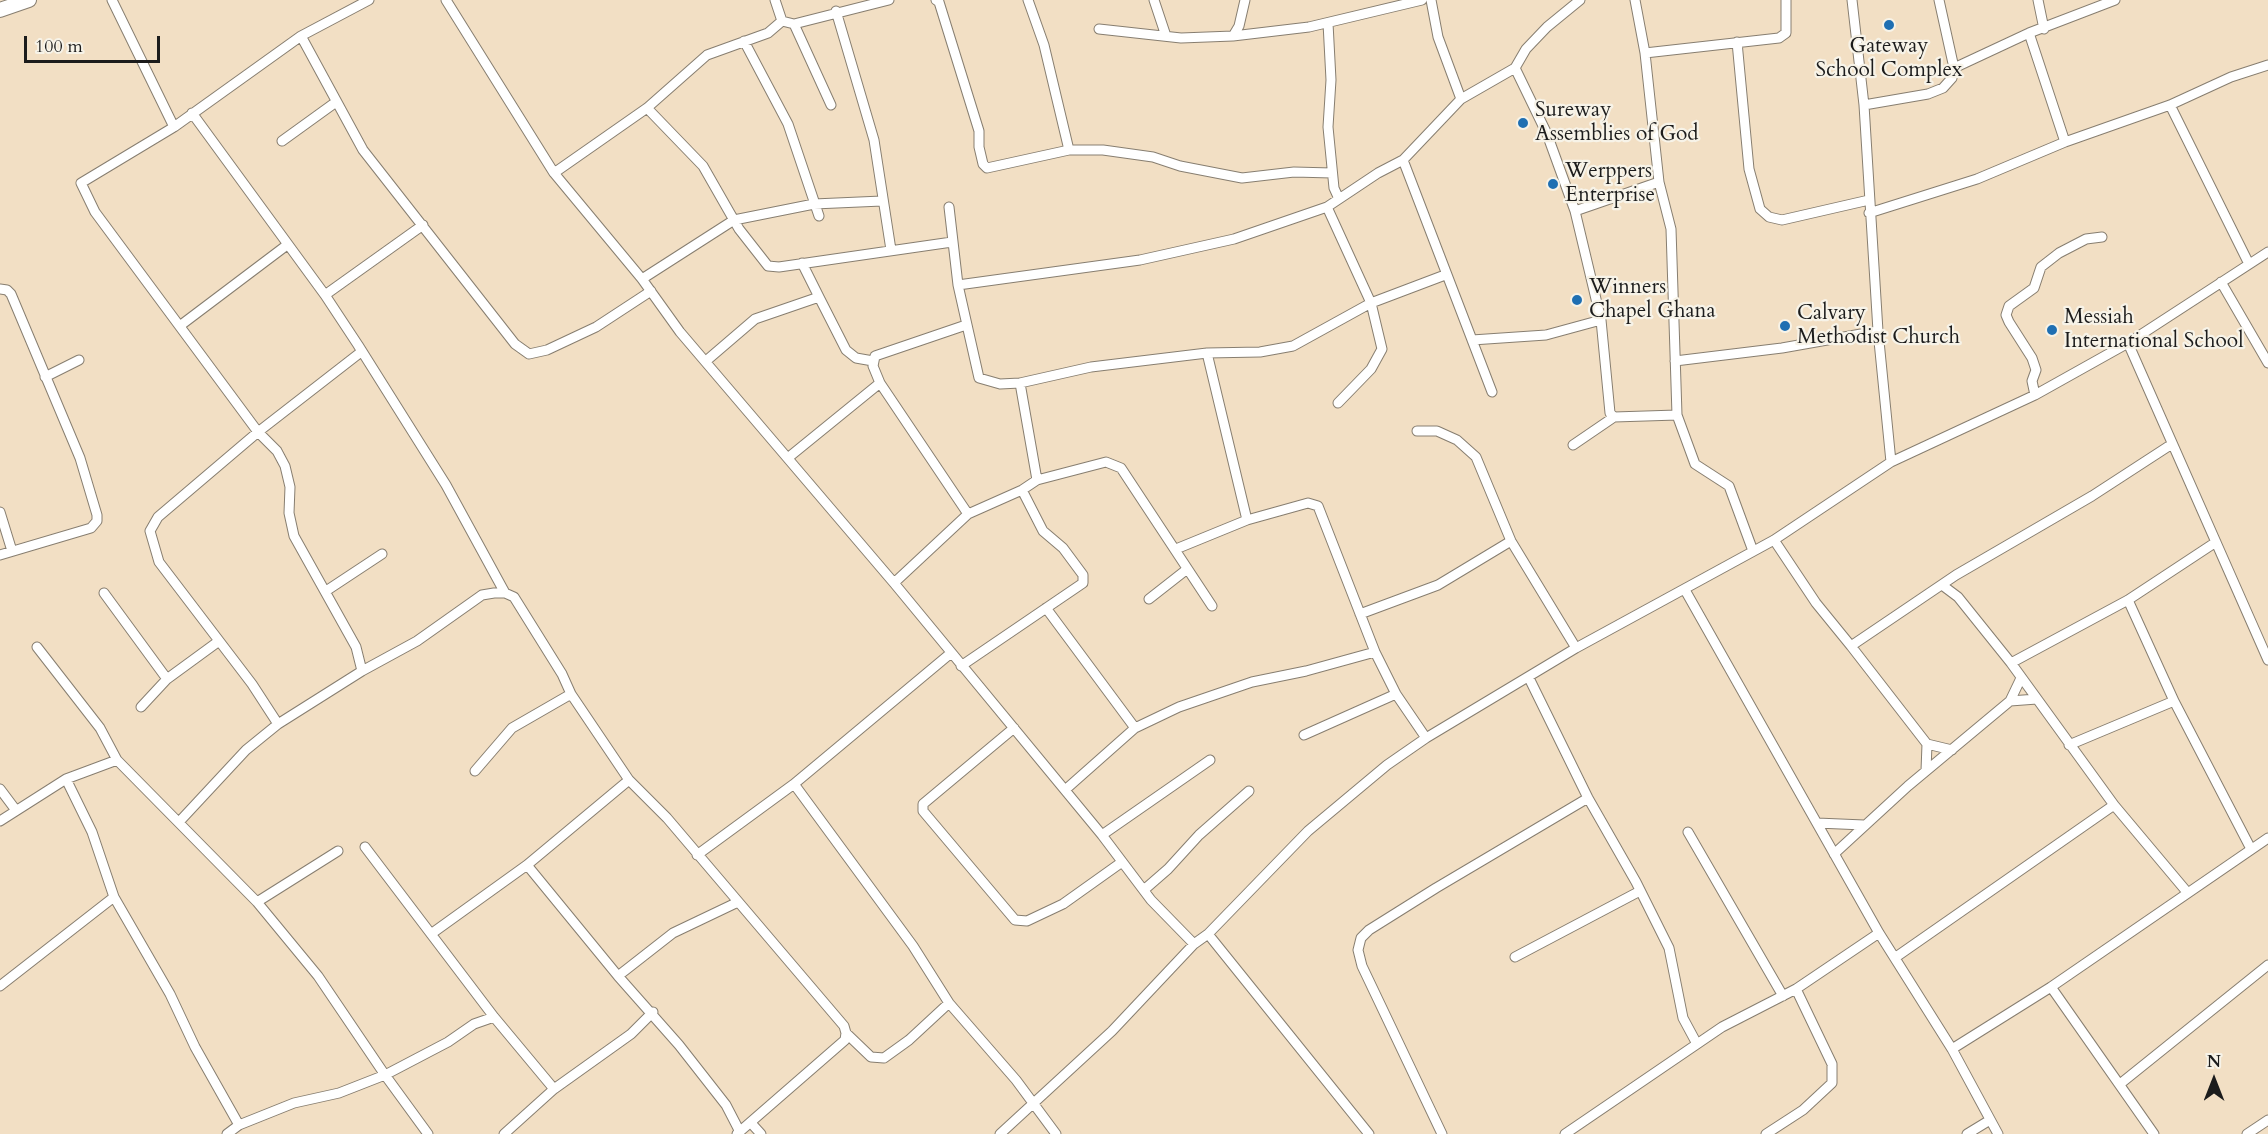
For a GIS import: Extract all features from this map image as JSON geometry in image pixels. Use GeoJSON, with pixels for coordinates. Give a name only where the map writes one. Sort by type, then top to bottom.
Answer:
{"type":"FeatureCollection","features":[{"type":"Feature","properties":{"kind":"highway"},"geometry":{"type":"LineString","coordinates":[[0,10],[28,0]]}},
{"type":"Feature","properties":{"kind":"street"},"geometry":{"type":"LineString","coordinates":[[362,671],[356,647],[294,537],[289,513],[290,487],[285,466],[278,451],[258,432],[181,324],[95,212],[81,183],[174,127],[301,36],[369,0]]}},
{"type":"Feature","properties":{"kind":"street"},"geometry":{"type":"LineString","coordinates":[[446,0],[554,173],[642,279],[680,332],[894,583],[1145,888],[1151,900],[1194,944]]}},
{"type":"Feature","properties":{"kind":"street"},"geometry":{"type":"LineString","coordinates":[[775,0],[782,21]]}},
{"type":"Feature","properties":{"kind":"street"},"geometry":{"type":"LineString","coordinates":[[782,21],[794,24],[836,11],[888,0]]}},
{"type":"Feature","properties":{"kind":"street"},"geometry":{"type":"LineString","coordinates":[[936,0],[939,2],[979,131],[979,147],[983,164],[993,169],[1069,150],[1103,150],[1131,153],[1180,166],[1242,178],[1294,172],[1332,173]]}},
{"type":"Feature","properties":{"kind":"street"},"geometry":{"type":"LineString","coordinates":[[1028,0],[1044,45],[1069,150]]}},
{"type":"Feature","properties":{"kind":"street"},"geometry":{"type":"LineString","coordinates":[[1154,0],[1166,36]]}},
{"type":"Feature","properties":{"kind":"street"},"geometry":{"type":"LineString","coordinates":[[1233,36],[1239,26],[1245,0]]}},
{"type":"Feature","properties":{"kind":"street"},"geometry":{"type":"LineString","coordinates":[[1099,29],[1166,36],[1233,36],[1328,23],[1422,0]]}},
{"type":"Feature","properties":{"kind":"street"},"geometry":{"type":"LineString","coordinates":[[1431,0],[1438,38],[1461,99]]}},
{"type":"Feature","properties":{"kind":"street"},"geometry":{"type":"LineString","coordinates":[[958,285],[1140,260],[1234,239],[1327,207],[1378,173],[1403,160],[1461,99],[1515,68],[1526,49],[1547,27],[1580,0]]}},
{"type":"Feature","properties":{"kind":"street"},"geometry":{"type":"LineString","coordinates":[[1635,0],[1645,53],[1659,182],[1671,229],[1677,415],[1695,464],[1728,486],[1753,551]]}},
{"type":"Feature","properties":{"kind":"street"},"geometry":{"type":"LineString","coordinates":[[1645,53],[1779,38],[1786,33],[1786,0]]}},
{"type":"Feature","properties":{"kind":"street"},"geometry":{"type":"LineString","coordinates":[[1852,0],[1864,105],[1869,213],[1891,462]]}},
{"type":"Feature","properties":{"kind":"street"},"geometry":{"type":"LineString","coordinates":[[1864,105],[1928,94],[1943,88],[1952,78],[1954,68],[1939,0]]}},
{"type":"Feature","properties":{"kind":"street"},"geometry":{"type":"LineString","coordinates":[[2038,0],[2044,29]]}},
{"type":"Feature","properties":{"kind":"street"},"geometry":{"type":"LineString","coordinates":[[1954,68],[2029,33],[2115,0]]}},
{"type":"Feature","properties":{"kind":"street"},"geometry":{"type":"LineString","coordinates":[[114,5],[174,127]]}},
{"type":"Feature","properties":{"kind":"street"},"geometry":{"type":"LineString","coordinates":[[836,11],[874,140],[891,250]]}},
{"type":"Feature","properties":{"kind":"street"},"geometry":{"type":"LineString","coordinates":[[554,173],[647,108],[707,55],[768,33],[782,21]]}},
{"type":"Feature","properties":{"kind":"street"},"geometry":{"type":"LineString","coordinates":[[1328,23],[1331,80],[1328,127],[1334,188],[1339,199]]}},
{"type":"Feature","properties":{"kind":"street"},"geometry":{"type":"LineString","coordinates":[[794,24],[831,105]]}},
{"type":"Feature","properties":{"kind":"street"},"geometry":{"type":"LineString","coordinates":[[2029,33],[2065,142]]}},
{"type":"Feature","properties":{"kind":"street"},"geometry":{"type":"LineString","coordinates":[[301,36],[363,150],[515,344],[529,354],[547,350],[596,327],[651,291]]}},
{"type":"Feature","properties":{"kind":"street"},"geometry":{"type":"LineString","coordinates":[[744,41],[788,124],[819,216]]}},
{"type":"Feature","properties":{"kind":"street"},"geometry":{"type":"LineString","coordinates":[[1737,42],[1749,169],[1760,209],[1769,217],[1782,220],[1869,200]]}},
{"type":"Feature","properties":{"kind":"street"},"geometry":{"type":"LineString","coordinates":[[1869,213],[1977,179],[2065,142],[2170,105],[2231,77],[2268,65]]}},
{"type":"Feature","properties":{"kind":"street"},"geometry":{"type":"LineString","coordinates":[[1515,68],[1547,134],[1575,211],[1601,320],[1608,406],[1614,417]]}},
{"type":"Feature","properties":{"kind":"street"},"geometry":{"type":"LineString","coordinates":[[282,141],[336,102]]}},
{"type":"Feature","properties":{"kind":"street"},"geometry":{"type":"LineString","coordinates":[[2170,105],[2249,264]]}},
{"type":"Feature","properties":{"kind":"street"},"geometry":{"type":"LineString","coordinates":[[647,108],[703,166],[734,220],[768,266],[779,267],[952,242]]}},
{"type":"Feature","properties":{"kind":"street"},"geometry":{"type":"LineString","coordinates":[[192,113],[325,295],[446,485],[505,593]]}},
{"type":"Feature","properties":{"kind":"street"},"geometry":{"type":"LineString","coordinates":[[1403,160],[1445,275],[1492,392]]}},
{"type":"Feature","properties":{"kind":"street"},"geometry":{"type":"LineString","coordinates":[[1575,211],[1659,182]]}},
{"type":"Feature","properties":{"kind":"street"},"geometry":{"type":"LineString","coordinates":[[642,279],[734,220],[814,204],[882,201]]}},
{"type":"Feature","properties":{"kind":"street"},"geometry":{"type":"LineString","coordinates":[[950,207],[958,285],[979,378],[1000,384],[1020,383],[1092,367],[1207,352],[1260,352],[1293,346],[1371,303],[1445,275]]}},
{"type":"Feature","properties":{"kind":"street"},"geometry":{"type":"LineString","coordinates":[[1327,207],[1371,303],[1382,349],[1371,369],[1338,403]]}},
{"type":"Feature","properties":{"kind":"street"},"geometry":{"type":"LineString","coordinates":[[325,295],[423,225]]}},
{"type":"Feature","properties":{"kind":"street"},"geometry":{"type":"LineString","coordinates":[[2035,395],[2032,381],[2036,370],[2032,358],[2009,322],[2006,315],[2008,306],[2034,288],[2042,267],[2059,253],[2086,239],[2102,237]]}},
{"type":"Feature","properties":{"kind":"street"},"geometry":{"type":"LineString","coordinates":[[181,324],[287,245]]}},
{"type":"Feature","properties":{"kind":"street"},"geometry":{"type":"LineString","coordinates":[[1000,1134],[1112,1030],[1194,944],[1208,934],[1308,831],[1364,782],[1426,738],[1576,648],[1774,540],[1891,462],[2035,395],[2127,343],[2268,252]]}},
{"type":"Feature","properties":{"kind":"street"},"geometry":{"type":"LineString","coordinates":[[802,263],[846,350],[856,358],[873,362]]}},
{"type":"Feature","properties":{"kind":"street"},"geometry":{"type":"LineString","coordinates":[[2221,282],[2268,363]]}},
{"type":"Feature","properties":{"kind":"street"},"geometry":{"type":"LineString","coordinates":[[0,289],[12,294],[80,458],[97,521],[91,528],[0,555]]}},
{"type":"Feature","properties":{"kind":"street"},"geometry":{"type":"LineString","coordinates":[[706,361],[755,319],[819,297]]}},
{"type":"Feature","properties":{"kind":"street"},"geometry":{"type":"LineString","coordinates":[[1472,340],[1546,335],[1601,320]]}},
{"type":"Feature","properties":{"kind":"street"},"geometry":{"type":"LineString","coordinates":[[966,324],[875,356],[873,362],[880,383],[968,514]]}},
{"type":"Feature","properties":{"kind":"street"},"geometry":{"type":"LineString","coordinates":[[1675,361],[1782,348],[1878,331]]}},
{"type":"Feature","properties":{"kind":"street"},"geometry":{"type":"LineString","coordinates":[[2127,343],[2268,660]]}},
{"type":"Feature","properties":{"kind":"street"},"geometry":{"type":"LineString","coordinates":[[278,724],[252,684],[159,562],[150,531],[158,517],[258,432],[361,352]]}},
{"type":"Feature","properties":{"kind":"street"},"geometry":{"type":"LineString","coordinates":[[1207,352],[1247,520]]}},
{"type":"Feature","properties":{"kind":"street"},"geometry":{"type":"LineString","coordinates":[[45,377],[79,360]]}},
{"type":"Feature","properties":{"kind":"street"},"geometry":{"type":"LineString","coordinates":[[789,458],[880,383]]}},
{"type":"Feature","properties":{"kind":"street"},"geometry":{"type":"LineString","coordinates":[[1020,383],[1037,480]]}},
{"type":"Feature","properties":{"kind":"street"},"geometry":{"type":"LineString","coordinates":[[1573,445],[1614,417],[1677,415]]}},
{"type":"Feature","properties":{"kind":"street"},"geometry":{"type":"LineString","coordinates":[[1417,431],[1437,431],[1457,440],[1476,457],[1511,541],[1576,648]]}},
{"type":"Feature","properties":{"kind":"street"},"geometry":{"type":"LineString","coordinates":[[1851,646],[1956,575],[2092,496],[2172,444]]}},
{"type":"Feature","properties":{"kind":"street"},"geometry":{"type":"LineString","coordinates":[[894,583],[968,514],[1022,490],[1037,480],[1106,462],[1114,463],[1121,468],[1176,549],[1186,570],[1212,606]]}},
{"type":"Feature","properties":{"kind":"street"},"geometry":{"type":"LineString","coordinates":[[961,666],[1079,588],[1083,583],[1083,575],[1063,548],[1043,531],[1022,490]]}},
{"type":"Feature","properties":{"kind":"street"},"geometry":{"type":"LineString","coordinates":[[1176,549],[1247,520],[1308,503],[1318,506],[1375,652],[1396,694],[1426,738]]}},
{"type":"Feature","properties":{"kind":"street"},"geometry":{"type":"LineString","coordinates":[[0,512],[12,551]]}},
{"type":"Feature","properties":{"kind":"street"},"geometry":{"type":"LineString","coordinates":[[1774,540],[1816,603],[1927,744],[1952,750]]}},
{"type":"Feature","properties":{"kind":"street"},"geometry":{"type":"LineString","coordinates":[[1360,614],[1438,585],[1511,541]]}},
{"type":"Feature","properties":{"kind":"street"},"geometry":{"type":"LineString","coordinates":[[2012,663],[2128,600],[2216,542]]}},
{"type":"Feature","properties":{"kind":"street"},"geometry":{"type":"LineString","coordinates":[[326,591],[382,554]]}},
{"type":"Feature","properties":{"kind":"street"},"geometry":{"type":"LineString","coordinates":[[1149,599],[1186,570]]}},
{"type":"Feature","properties":{"kind":"street"},"geometry":{"type":"LineString","coordinates":[[1956,575],[1958,597]]}},
{"type":"Feature","properties":{"kind":"street"},"geometry":{"type":"LineString","coordinates":[[1942,585],[1958,597],[2012,663],[2114,805],[2187,892]]}},
{"type":"Feature","properties":{"kind":"street"},"geometry":{"type":"LineString","coordinates":[[1685,590],[1879,933],[1952,1049],[1998,1134]]}},
{"type":"Feature","properties":{"kind":"street"},"geometry":{"type":"LineString","coordinates":[[104,593],[167,679]]}},
{"type":"Feature","properties":{"kind":"street"},"geometry":{"type":"LineString","coordinates":[[179,822],[246,750],[278,724],[362,671],[417,641],[482,595],[505,593],[514,597],[536,630],[571,694],[629,780],[667,818],[844,1026],[845,1040],[739,1133],[726,1105],[653,1012],[618,976],[527,865]]}},
{"type":"Feature","properties":{"kind":"street"},"geometry":{"type":"LineString","coordinates":[[2128,600],[2174,701],[2251,849]]}},
{"type":"Feature","properties":{"kind":"street"},"geometry":{"type":"LineString","coordinates":[[1046,608],[1136,728]]}},
{"type":"Feature","properties":{"kind":"street"},"geometry":{"type":"LineString","coordinates":[[141,707],[167,679],[219,641]]}},
{"type":"Feature","properties":{"kind":"street"},"geometry":{"type":"LineString","coordinates":[[36,647],[100,728],[117,760],[257,902],[318,976],[385,1076],[428,1134]]}},
{"type":"Feature","properties":{"kind":"street"},"geometry":{"type":"LineString","coordinates":[[1065,790],[1136,728],[1179,707],[1252,682],[1306,671],[1375,652]]}},
{"type":"Feature","properties":{"kind":"street"},"geometry":{"type":"LineString","coordinates":[[697,855],[794,784],[951,653]]}},
{"type":"Feature","properties":{"kind":"street"},"geometry":{"type":"LineString","coordinates":[[1529,678],[1588,798],[1669,948],[1683,1017],[1696,1044]]}},
{"type":"Feature","properties":{"kind":"street"},"geometry":{"type":"LineString","coordinates":[[1834,854],[1926,771],[2010,701],[2021,678]]}},
{"type":"Feature","properties":{"kind":"street"},"geometry":{"type":"LineString","coordinates":[[475,771],[512,728],[571,694]]}},
{"type":"Feature","properties":{"kind":"street"},"geometry":{"type":"LineString","coordinates":[[1304,735],[1396,694]]}},
{"type":"Feature","properties":{"kind":"street"},"geometry":{"type":"LineString","coordinates":[[2010,701],[2037,699]]}},
{"type":"Feature","properties":{"kind":"street"},"geometry":{"type":"LineString","coordinates":[[2069,745],[2174,701]]}},
{"type":"Feature","properties":{"kind":"street"},"geometry":{"type":"LineString","coordinates":[[1014,728],[923,804],[923,811],[1015,920],[1028,921],[1063,904],[1122,862]]}},
{"type":"Feature","properties":{"kind":"street"},"geometry":{"type":"LineString","coordinates":[[1926,771],[1927,744]]}},
{"type":"Feature","properties":{"kind":"street"},"geometry":{"type":"LineString","coordinates":[[0,821],[15,809],[66,779],[117,760]]}},
{"type":"Feature","properties":{"kind":"street"},"geometry":{"type":"LineString","coordinates":[[1102,835],[1210,760]]}},
{"type":"Feature","properties":{"kind":"street"},"geometry":{"type":"LineString","coordinates":[[66,779],[92,832],[114,897],[170,994],[195,1047],[239,1125]]}},
{"type":"Feature","properties":{"kind":"street"},"geometry":{"type":"LineString","coordinates":[[431,934],[527,865],[629,780]]}},
{"type":"Feature","properties":{"kind":"street"},"geometry":{"type":"LineString","coordinates":[[794,784],[913,946],[949,1002],[1034,1104],[1056,1134]]}},
{"type":"Feature","properties":{"kind":"street"},"geometry":{"type":"LineString","coordinates":[[0,789],[15,809]]}},
{"type":"Feature","properties":{"kind":"street"},"geometry":{"type":"LineString","coordinates":[[1145,888],[1249,791]]}},
{"type":"Feature","properties":{"kind":"street"},"geometry":{"type":"LineString","coordinates":[[1442,1134],[1362,966],[1358,950],[1361,938],[1369,930],[1436,888],[1588,798]]}},
{"type":"Feature","properties":{"kind":"street"},"geometry":{"type":"LineString","coordinates":[[1896,957],[2114,805]]}},
{"type":"Feature","properties":{"kind":"street"},"geometry":{"type":"LineString","coordinates":[[1817,823],[1864,825]]}},
{"type":"Feature","properties":{"kind":"street"},"geometry":{"type":"LineString","coordinates":[[1688,832],[1783,996]]}},
{"type":"Feature","properties":{"kind":"street"},"geometry":{"type":"LineString","coordinates":[[1952,1049],[2051,987],[2268,838]]}},
{"type":"Feature","properties":{"kind":"street"},"geometry":{"type":"LineString","coordinates":[[365,847],[494,1017],[554,1089]]}},
{"type":"Feature","properties":{"kind":"street"},"geometry":{"type":"LineString","coordinates":[[257,902],[338,851]]}},
{"type":"Feature","properties":{"kind":"street"},"geometry":{"type":"LineString","coordinates":[[1515,957],[1640,891]]}},
{"type":"Feature","properties":{"kind":"street"},"geometry":{"type":"LineString","coordinates":[[0,986],[114,897]]}},
{"type":"Feature","properties":{"kind":"street"},"geometry":{"type":"LineString","coordinates":[[618,976],[673,933],[738,902]]}},
{"type":"Feature","properties":{"kind":"street"},"geometry":{"type":"LineString","coordinates":[[1566,1134],[1722,1027],[1797,989],[1879,933]]}},
{"type":"Feature","properties":{"kind":"street"},"geometry":{"type":"LineString","coordinates":[[1208,934],[1369,1134]]}},
{"type":"Feature","properties":{"kind":"street"},"geometry":{"type":"LineString","coordinates":[[2120,1084],[2268,965]]}},
{"type":"Feature","properties":{"kind":"street"},"geometry":{"type":"LineString","coordinates":[[2051,987],[2154,1134]]}},
{"type":"Feature","properties":{"kind":"street"},"geometry":{"type":"LineString","coordinates":[[1766,1134],[1803,1110],[1825,1092],[1832,1083],[1832,1064],[1797,989]]}},
{"type":"Feature","properties":{"kind":"street"},"geometry":{"type":"LineString","coordinates":[[846,1033],[871,1058],[884,1058],[909,1040],[949,1002]]}},
{"type":"Feature","properties":{"kind":"street"},"geometry":{"type":"LineString","coordinates":[[504,1134],[554,1089],[631,1034],[653,1012]]}},
{"type":"Feature","properties":{"kind":"street"},"geometry":{"type":"LineString","coordinates":[[227,1134],[239,1125],[294,1103],[339,1093],[385,1076],[448,1042],[474,1024],[494,1017]]}},
{"type":"Feature","properties":{"kind":"street"},"geometry":{"type":"LineString","coordinates":[[1967,1134],[1990,1120]]}},
{"type":"Feature","properties":{"kind":"street"},"geometry":{"type":"LineString","coordinates":[[2247,1134],[2268,1120]]}},
{"type":"Feature","properties":{"kind":"street"},"geometry":{"type":"LineString","coordinates":[[751,1123],[761,1134]]}},
{"type":"Feature","properties":{"kind":"place","name":"Gateway School Complex"},"geometry":{"type":"Point","coordinates":[1889,25]}},
{"type":"Feature","properties":{"kind":"place","name":"Sureway Assemblies of God"},"geometry":{"type":"Point","coordinates":[1523,123]}},
{"type":"Feature","properties":{"kind":"place","name":"Werppers Enterprise"},"geometry":{"type":"Point","coordinates":[1553,184]}},
{"type":"Feature","properties":{"kind":"place","name":"Winners Chapel Ghana"},"geometry":{"type":"Point","coordinates":[1577,300]}},
{"type":"Feature","properties":{"kind":"place","name":"Calvary Methodist Church"},"geometry":{"type":"Point","coordinates":[1785,326]}},
{"type":"Feature","properties":{"kind":"place","name":"Messiah International School"},"geometry":{"type":"Point","coordinates":[2052,330]}}]}
